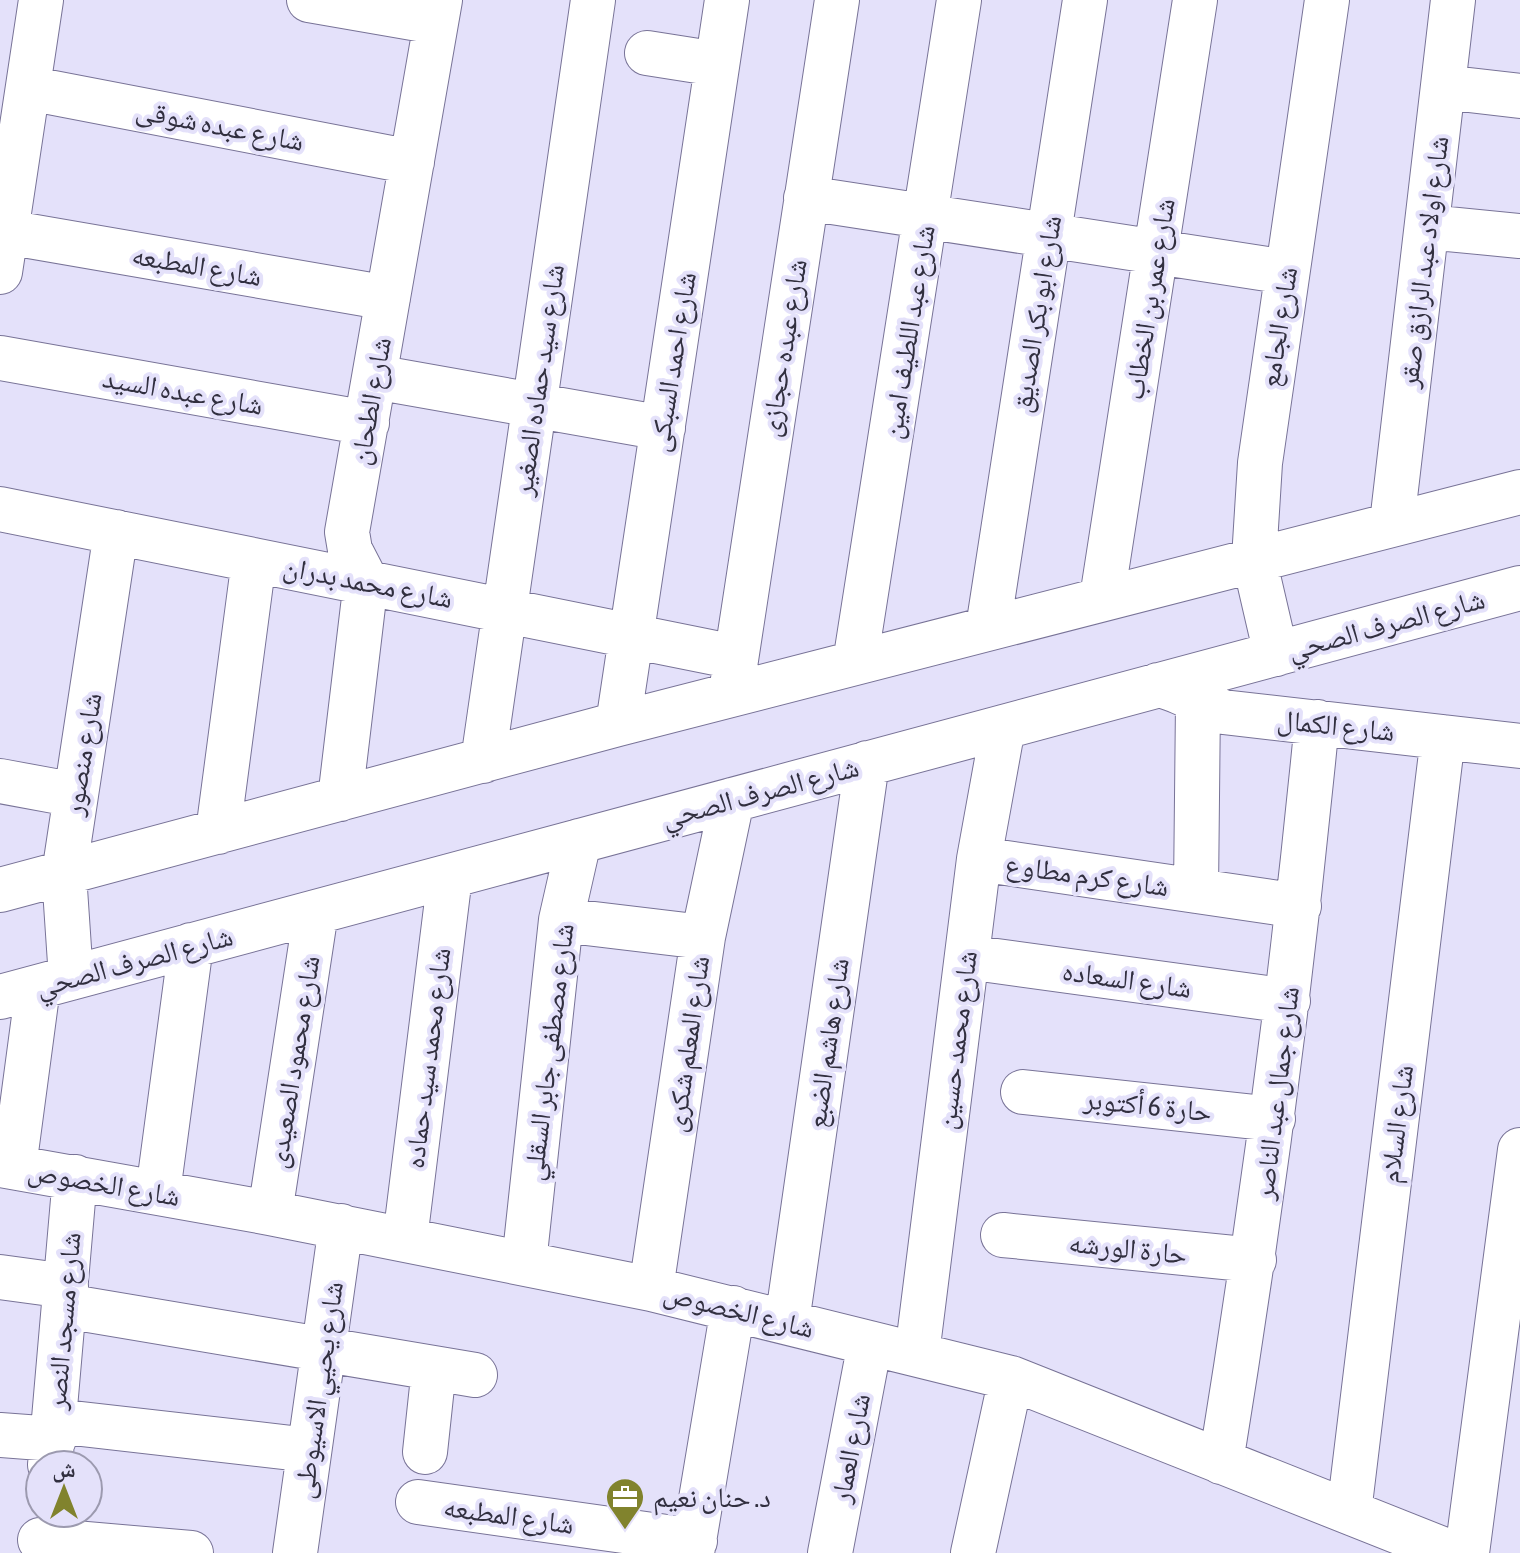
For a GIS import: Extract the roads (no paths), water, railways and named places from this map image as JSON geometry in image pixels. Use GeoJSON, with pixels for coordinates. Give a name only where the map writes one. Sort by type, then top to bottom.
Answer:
{"type":"FeatureCollection","features":[{"type":"Feature","properties":{"kind":"street"},"geometry":{"type":"LineString","coordinates":[[309,0],[438,11]]}},
{"type":"Feature","properties":{"kind":"street","name":"شارع سيد حماده الصغير"},"geometry":{"type":"LineString","coordinates":[[483,761],[593,0]]}},
{"type":"Feature","properties":{"kind":"street","name":"شارع احمد السبكى"},"geometry":{"type":"LineString","coordinates":[[618,724],[727,0]]}},
{"type":"Feature","properties":{"kind":"street","name":"شارع عبده حجازى"},"geometry":{"type":"LineString","coordinates":[[733,676],[837,0]]}},
{"type":"Feature","properties":{"kind":"street","name":"شارع عبد اللطيف امين"},"geometry":{"type":"LineString","coordinates":[[855,663],[959,0]]}},
{"type":"Feature","properties":{"kind":"street","name":"شارع ابو بكر الصديق"},"geometry":{"type":"LineString","coordinates":[[988,628],[1085,0]]}},
{"type":"Feature","properties":{"kind":"street","name":"شارع عمر بن الخطاب"},"geometry":{"type":"LineString","coordinates":[[1102,598],[1195,0]]}},
{"type":"Feature","properties":{"kind":"street","name":"شارع الجامع"},"geometry":{"type":"LineString","coordinates":[[1276,654],[1254,559],[1260,463],[1327,0]]}},
{"type":"Feature","properties":{"kind":"street","name":"شارع اولاد عبد الرازق صقر"},"geometry":{"type":"LineString","coordinates":[[1392,523],[1453,0]]}},
{"type":"Feature","properties":{"kind":"street","name":"شارع الطحان"},"geometry":{"type":"LineString","coordinates":[[366,581],[350,550],[347,532],[438,11]]}},
{"type":"Feature","properties":{"kind":"street"},"geometry":{"type":"LineString","coordinates":[[3,252],[7,177],[28,88],[26,22]]}},
{"type":"Feature","properties":{"kind":"street"},"geometry":{"type":"LineString","coordinates":[[647,53],[717,64]]}},
{"type":"Feature","properties":{"kind":"street"},"geometry":{"type":"LineString","coordinates":[[1443,87],[1520,96]]}},
{"type":"Feature","properties":{"kind":"street","name":"شارع عبده شوقى"},"geometry":{"type":"LineString","coordinates":[[28,88],[412,162]]}},
{"type":"Feature","properties":{"kind":"street"},"geometry":{"type":"LineString","coordinates":[[806,198],[1287,272]]}},
{"type":"Feature","properties":{"kind":"street"},"geometry":{"type":"LineString","coordinates":[[1427,227],[1520,236]]}},
{"type":"Feature","properties":{"kind":"street","name":"شارع المطبعه"},"geometry":{"type":"LineString","coordinates":[[3,252],[388,298]]}},
{"type":"Feature","properties":{"kind":"street","name":"شارع عبده السيد"},"geometry":{"type":"LineString","coordinates":[[0,358],[367,423]]}},
{"type":"Feature","properties":{"kind":"street"},"geometry":{"type":"LineString","coordinates":[[375,377],[663,428]]}},
{"type":"Feature","properties":{"kind":"street"},"geometry":{"type":"LineString","coordinates":[[0,890],[618,724],[733,676],[855,663],[1520,492]]}},
{"type":"Feature","properties":{"kind":"street","name":"شارع محمد بدران"},"geometry":{"type":"LineString","coordinates":[[0,509],[631,636],[733,676]]}},
{"type":"Feature","properties":{"kind":"street","name":"شارع منصور"},"geometry":{"type":"LineString","coordinates":[[7,1166],[36,987],[64,874],[116,532]]}},
{"type":"Feature","properties":{"kind":"street"},"geometry":{"type":"LineString","coordinates":[[218,832],[254,560]]}},
{"type":"Feature","properties":{"kind":"street"},"geometry":{"type":"LineString","coordinates":[[340,799],[366,581]]}},
{"type":"Feature","properties":{"kind":"street","name":"شارع الصرف الصحي"},"geometry":{"type":"LineString","coordinates":[[36,987],[1520,588]]}},
{"type":"Feature","properties":{"kind":"street","name":"شارع الكمال"},"geometry":{"type":"LineString","coordinates":[[1158,685],[1174,688],[1198,703],[1223,712],[1520,746]]}},
{"type":"Feature","properties":{"kind":"street","name":"شارع كرم مطاوع"},"geometry":{"type":"LineString","coordinates":[[1196,891],[1198,703]]}},
{"type":"Feature","properties":{"kind":"street","name":"شارع جمال عبد الناصر"},"geometry":{"type":"LineString","coordinates":[[1221,1462],[1273,1119],[1317,722]]}},
{"type":"Feature","properties":{"kind":"street","name":"شارع محمد حسين"},"geometry":{"type":"LineString","coordinates":[[917,1354],[979,859],[1003,727]]}},
{"type":"Feature","properties":{"kind":"street","name":"شارع السلام"},"geometry":{"type":"LineString","coordinates":[[1349,1512],[1443,737]]}},
{"type":"Feature","properties":{"kind":"street","name":"شارع هاشم الضبع"},"geometry":{"type":"LineString","coordinates":[[787,1322],[867,763]]}},
{"type":"Feature","properties":{"kind":"street"},"geometry":{"type":"LineString","coordinates":[[0,781],[76,795]]}},
{"type":"Feature","properties":{"kind":"street","name":"شارع المعلم شكرى"},"geometry":{"type":"LineString","coordinates":[[651,1289],[703,937],[732,800]]}},
{"type":"Feature","properties":{"kind":"street","name":"شارع مصطفى جابر السقلي"},"geometry":{"type":"LineString","coordinates":[[524,1263],[561,920],[579,841]]}},
{"type":"Feature","properties":{"kind":"street","name":"شارع كرم مطاوع"},"geometry":{"type":"LineString","coordinates":[[979,859],[1299,906]]}},
{"type":"Feature","properties":{"kind":"street","name":"شارع محمد سيد حماده"},"geometry":{"type":"LineString","coordinates":[[405,1239],[450,876]]}},
{"type":"Feature","properties":{"kind":"street","name":"شارع محمود الصعيدى"},"geometry":{"type":"LineString","coordinates":[[270,1213],[316,912]]}},
{"type":"Feature","properties":{"kind":"street"},"geometry":{"type":"LineString","coordinates":[[561,920],[703,937]]}},
{"type":"Feature","properties":{"kind":"street"},"geometry":{"type":"LineString","coordinates":[[158,1192],[191,945]]}},
{"type":"Feature","properties":{"kind":"street","name":"شارع السعاده"},"geometry":{"type":"LineString","coordinates":[[967,957],[1288,1001]]}},
{"type":"Feature","properties":{"kind":"street","name":"حارة 6 أكتوبر"},"geometry":{"type":"LineString","coordinates":[[1023,1092],[1273,1119]]}},
{"type":"Feature","properties":{"kind":"street"},"geometry":{"type":"LineString","coordinates":[[1467,1553],[1520,1150]]}},
{"type":"Feature","properties":{"kind":"street","name":"شارع الخصوص"},"geometry":{"type":"LineString","coordinates":[[7,1166],[341,1226],[651,1289],[1011,1378],[1452,1553]]}},
{"type":"Feature","properties":{"kind":"street","name":"شارع مسجد النصر"},"geometry":{"type":"LineString","coordinates":[[53,1442],[75,1177]]}},
{"type":"Feature","properties":{"kind":"street","name":"شارع يحيي الاسيوطى"},"geometry":{"type":"LineString","coordinates":[[295,1553],[341,1226]]}},
{"type":"Feature","properties":{"kind":"street","name":"حارة الورشه"},"geometry":{"type":"LineString","coordinates":[[1003,1235],[1254,1260]]}},
{"type":"Feature","properties":{"kind":"street"},"geometry":{"type":"LineString","coordinates":[[0,1277],[66,1296],[323,1349],[455,1371],[425,1452]]}},
{"type":"Feature","properties":{"kind":"street"},"geometry":{"type":"LineString","coordinates":[[694,1547],[733,1308]]}},
{"type":"Feature","properties":{"kind":"street","name":"شارع العمار"},"geometry":{"type":"LineString","coordinates":[[830,1553],[870,1343]]}},
{"type":"Feature","properties":{"kind":"street"},"geometry":{"type":"LineString","coordinates":[[973,1553],[1011,1378]]}},
{"type":"Feature","properties":{"kind":"street"},"geometry":{"type":"LineString","coordinates":[[0,1435],[53,1442],[309,1450]]}},
{"type":"Feature","properties":{"kind":"street","name":"شارع المطبعه"},"geometry":{"type":"LineString","coordinates":[[418,1502],[694,1547]]}},
{"type":"Feature","properties":{"kind":"street"},"geometry":{"type":"LineString","coordinates":[[40,1535],[145,1551],[191,1553]]}},
{"type":"Feature","properties":{"kind":"place","name":"د. حنان نعيم"},"geometry":{"type":"Point","coordinates":[625,1531]}}]}
